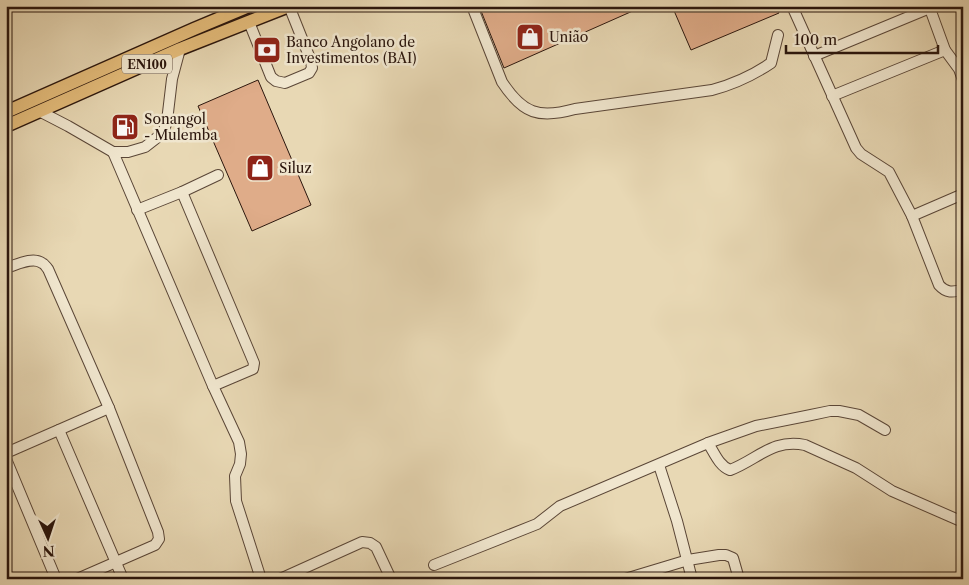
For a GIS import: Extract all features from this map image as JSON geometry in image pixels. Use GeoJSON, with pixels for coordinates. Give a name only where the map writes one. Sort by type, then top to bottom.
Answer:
{"type":"FeatureCollection","features":[{"type":"Feature","properties":{"kind":"main road","name":"EN100"},"geometry":{"type":"LineString","coordinates":[[6,112],[249,6]]}},
{"type":"Feature","properties":{"kind":"main road","name":"EN100"},"geometry":{"type":"LineString","coordinates":[[6,126],[180,49],[289,6]]}},
{"type":"Feature","properties":{"kind":"street"},"geometry":{"type":"LineString","coordinates":[[249,22],[271,77],[276,81],[285,83],[309,73],[312,68],[289,6]]}},
{"type":"Feature","properties":{"kind":"street"},"geometry":{"type":"LineString","coordinates":[[472,6],[502,82],[522,106],[539,113],[548,114],[712,90],[729,85],[750,76],[771,62],[778,35]]}},
{"type":"Feature","properties":{"kind":"street"},"geometry":{"type":"LineString","coordinates":[[792,6],[856,148],[861,154],[889,172],[912,216],[939,285],[943,290],[949,292],[963,289]]}},
{"type":"Feature","properties":{"kind":"street"},"geometry":{"type":"LineString","coordinates":[[814,56],[929,7],[945,50],[959,69],[963,80]]}},
{"type":"Feature","properties":{"kind":"street"},"geometry":{"type":"LineString","coordinates":[[39,111],[113,152],[128,152],[145,147],[162,133],[167,120],[172,79],[180,49]]}},
{"type":"Feature","properties":{"kind":"street"},"geometry":{"type":"LineString","coordinates":[[832,96],[945,50]]}},
{"type":"Feature","properties":{"kind":"street"},"geometry":{"type":"LineString","coordinates":[[113,152],[213,386],[239,442],[241,454],[240,464],[235,476],[236,501],[261,579]]}},
{"type":"Feature","properties":{"kind":"street"},"geometry":{"type":"LineString","coordinates":[[137,210],[218,175]]}},
{"type":"Feature","properties":{"kind":"street"},"geometry":{"type":"LineString","coordinates":[[182,192],[254,363],[253,369],[213,386]]}},
{"type":"Feature","properties":{"kind":"street"},"geometry":{"type":"LineString","coordinates":[[912,216],[963,194]]}},
{"type":"Feature","properties":{"kind":"street"},"geometry":{"type":"LineString","coordinates":[[6,268],[34,260],[42,262],[48,269],[109,408],[158,532],[159,539],[155,545],[77,579]]}},
{"type":"Feature","properties":{"kind":"street"},"geometry":{"type":"LineString","coordinates":[[6,453],[109,408]]}},
{"type":"Feature","properties":{"kind":"street"},"geometry":{"type":"LineString","coordinates":[[434,565],[537,524],[560,506],[708,443],[770,422],[840,411],[859,415],[885,430]]}},
{"type":"Feature","properties":{"kind":"street"},"geometry":{"type":"LineString","coordinates":[[59,430],[123,579]]}},
{"type":"Feature","properties":{"kind":"street"},"geometry":{"type":"LineString","coordinates":[[708,443],[727,470],[776,446],[790,443],[805,445],[856,468],[892,491],[963,522]]}},
{"type":"Feature","properties":{"kind":"street"},"geometry":{"type":"LineString","coordinates":[[6,459],[56,579]]}},
{"type":"Feature","properties":{"kind":"street"},"geometry":{"type":"LineString","coordinates":[[659,465],[678,521],[692,579]]}},
{"type":"Feature","properties":{"kind":"street"},"geometry":{"type":"LineString","coordinates":[[280,579],[362,542],[370,543],[376,547],[391,579]]}},
{"type":"Feature","properties":{"kind":"street"},"geometry":{"type":"LineString","coordinates":[[625,579],[688,560],[719,554],[733,558],[738,579]]}},
{"type":"Feature","properties":{"kind":"building","name":"União"},"geometry":{"type":"Polygon","coordinates":[[[479,6],[644,6],[504,68],[479,6]]]}},
{"type":"Feature","properties":{"kind":"building"},"geometry":{"type":"Polygon","coordinates":[[[672,6],[776,6],[779,13],[691,50],[672,6]]]}},
{"type":"Feature","properties":{"kind":"building","name":"Siluz"},"geometry":{"type":"Polygon","coordinates":[[[258,80],[311,205],[252,231],[198,106],[258,80]]]}},
{"type":"Feature","properties":{"kind":"place","name":"União"},"geometry":{"type":"Point","coordinates":[530,37]}},
{"type":"Feature","properties":{"kind":"place","name":"Banco Angolano de Investimentos (BAI)"},"geometry":{"type":"Point","coordinates":[267,50]}},
{"type":"Feature","properties":{"kind":"place","name":"Sonangol - Mulemba"},"geometry":{"type":"Point","coordinates":[125,127]}},
{"type":"Feature","properties":{"kind":"place","name":"Siluz"},"geometry":{"type":"Point","coordinates":[260,168]}}]}
